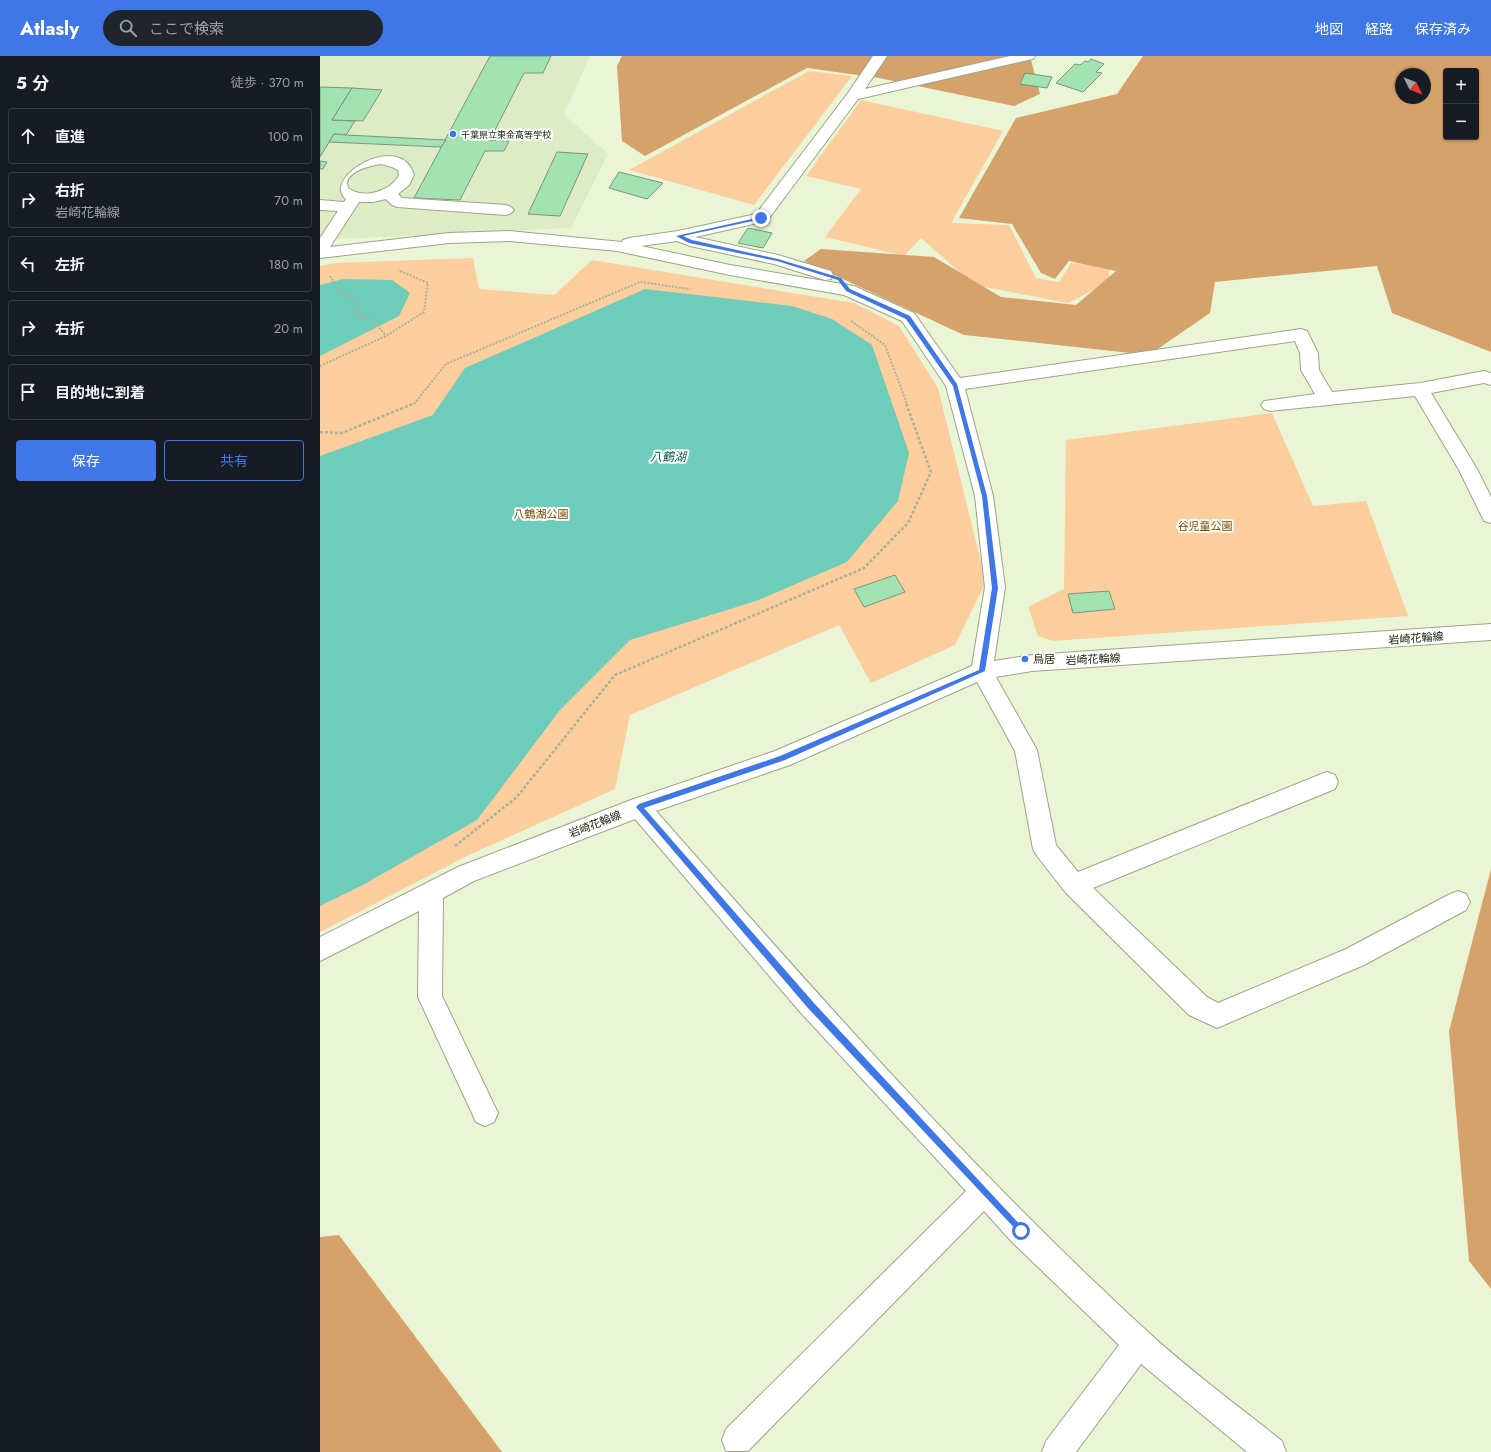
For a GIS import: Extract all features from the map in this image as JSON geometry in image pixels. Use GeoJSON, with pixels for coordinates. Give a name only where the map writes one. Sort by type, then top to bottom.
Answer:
{"type":"FeatureCollection","features":[{"type":"Feature","properties":{"kind":"street"},"geometry":{"type":"LineString","coordinates":[[617,246],[678,236],[761,218],[853,96],[880,56]]}},
{"type":"Feature","properties":{"kind":"street"},"geometry":{"type":"LineString","coordinates":[[853,96],[1028,56]]}},
{"type":"Feature","properties":{"kind":"street"},"geometry":{"type":"LineString","coordinates":[[320,205],[352,202],[389,193],[399,188],[405,182],[407,175],[406,169],[400,164],[392,161],[370,161],[349,170],[343,176],[340,183],[341,189],[347,194],[352,202]]}},
{"type":"Feature","properties":{"kind":"street"},"geometry":{"type":"LineString","coordinates":[[389,193],[397,202],[506,210]]}},
{"type":"Feature","properties":{"kind":"street"},"geometry":{"type":"LineString","coordinates":[[320,250],[352,202]]}},
{"type":"Feature","properties":{"kind":"street"},"geometry":{"type":"LineString","coordinates":[[320,253],[449,238],[509,236],[617,246],[730,270],[848,290],[908,317],[955,385],[984,496],[995,588],[982,671],[1026,750],[1045,849],[1074,885],[1198,1006],[1217,1016],[1355,958],[1458,902]]}},
{"type":"Feature","properties":{"kind":"street"},"geometry":{"type":"LineString","coordinates":[[678,236],[690,242],[778,260],[840,279],[848,290]]}},
{"type":"Feature","properties":{"kind":"street"},"geometry":{"type":"LineString","coordinates":[[730,270],[745,253]]}},
{"type":"Feature","properties":{"kind":"street"},"geometry":{"type":"LineString","coordinates":[[955,385],[1301,335],[1310,353],[1310,370],[1327,399]]}},
{"type":"Feature","properties":{"kind":"street"},"geometry":{"type":"LineString","coordinates":[[1270,405],[1420,389],[1484,378],[1491,379]]}},
{"type":"Feature","properties":{"kind":"street"},"geometry":{"type":"LineString","coordinates":[[1420,389],[1468,469],[1491,516]]}},
{"type":"Feature","properties":{"kind":"street","name":"岩崎花輪線"},"geometry":{"type":"LineString","coordinates":[[320,950],[466,874],[639,807],[782,758],[982,671],[1032,663],[1231,651],[1491,632]]}},
{"type":"Feature","properties":{"kind":"street"},"geometry":{"type":"LineString","coordinates":[[1074,885],[1327,782]]}},
{"type":"Feature","properties":{"kind":"street"},"geometry":{"type":"LineString","coordinates":[[639,807],[810,1004],[1021,1231],[1138,1342],[1271,1452]]}},
{"type":"Feature","properties":{"kind":"street"},"geometry":{"type":"LineString","coordinates":[[431,892],[430,997],[485,1113]]}},
{"type":"Feature","properties":{"kind":"street"},"geometry":{"type":"LineString","coordinates":[[737,1440],[984,1192]]}},
{"type":"Feature","properties":{"kind":"street"},"geometry":{"type":"LineString","coordinates":[[1057,1452],[1138,1342]]}},
{"type":"Feature","properties":{"kind":"path"},"geometry":{"type":"LineString","coordinates":[[320,366],[386,336],[424,312],[428,283],[396,269]]}},
{"type":"Feature","properties":{"kind":"path"},"geometry":{"type":"LineString","coordinates":[[325,277],[338,275]]}},
{"type":"Feature","properties":{"kind":"path"},"geometry":{"type":"LineString","coordinates":[[330,276],[342,295],[359,298],[356,315],[372,320],[386,336]]}},
{"type":"Feature","properties":{"kind":"path"},"geometry":{"type":"LineString","coordinates":[[320,432],[342,433],[415,404],[446,364],[640,282],[694,289]]}},
{"type":"Feature","properties":{"kind":"path"},"geometry":{"type":"LineString","coordinates":[[451,849],[516,798],[614,675],[864,568],[908,523],[930,472],[885,345],[847,318]]}},
{"type":"Feature","properties":{"kind":"shaded area","name":"千葉県立東金高等学校"},"geometry":{"type":"Polygon","coordinates":[[[320,56],[590,56],[564,114],[608,154],[571,228],[320,240],[320,56]]]}},
{"type":"Feature","properties":{"kind":"shaded area"},"geometry":{"type":"Polygon","coordinates":[[[622,56],[1030,56],[1040,94],[1014,106],[879,78],[807,68],[645,156],[622,141],[617,66],[622,56]]]}},
{"type":"Feature","properties":{"kind":"shaded area"},"geometry":{"type":"Polygon","coordinates":[[[1143,56],[1491,56],[1491,352],[1392,313],[1377,266],[1215,282],[1210,313],[1149,355],[964,335],[804,261],[821,249],[934,257],[1001,297],[1076,305],[1116,271],[1069,261],[1055,279],[1041,273],[1012,224],[959,218],[1016,118],[1117,94],[1143,56]]]}},
{"type":"Feature","properties":{"kind":"shaded area"},"geometry":{"type":"Polygon","coordinates":[[[1491,869],[1491,1289],[1469,1261],[1449,1031],[1491,869]]]}},
{"type":"Feature","properties":{"kind":"shaded area"},"geometry":{"type":"Polygon","coordinates":[[[339,1235],[502,1452],[320,1452],[320,1237],[339,1235]]]}},
{"type":"Feature","properties":{"kind":"green space"},"geometry":{"type":"Polygon","coordinates":[[[809,71],[852,76],[754,205],[629,170],[809,71]]]}},
{"type":"Feature","properties":{"kind":"green space"},"geometry":{"type":"Polygon","coordinates":[[[861,100],[1003,131],[951,223],[1009,225],[1036,278],[1059,282],[1071,263],[1109,266],[1109,282],[1068,303],[974,285],[921,238],[904,256],[825,237],[861,189],[806,176],[861,100]]]}},
{"type":"Feature","properties":{"kind":"green space","name":"八鶴湖"},"geometry":{"type":"Polygon","coordinates":[[[473,258],[479,289],[554,295],[592,260],[854,303],[899,326],[938,388],[986,582],[955,645],[871,683],[839,625],[630,715],[615,789],[467,856],[320,932],[320,266],[334,263],[473,258]]]}},
{"type":"Feature","properties":{"kind":"green space","name":"谷児童公園"},"geometry":{"type":"Polygon","coordinates":[[[1272,413],[1313,506],[1366,501],[1408,616],[1053,641],[1038,636],[1028,607],[1064,589],[1066,440],[1272,413]]]}},
{"type":"Feature","properties":{"kind":"water"},"geometry":{"type":"Polygon","coordinates":[[[343,279],[392,280],[410,293],[399,316],[320,356],[320,285],[343,279]]]}},
{"type":"Feature","properties":{"kind":"water","name":"八鶴湖"},"geometry":{"type":"Polygon","coordinates":[[[645,289],[792,306],[832,319],[872,345],[909,453],[898,501],[847,562],[756,601],[630,640],[560,710],[477,820],[361,886],[320,906],[320,456],[433,415],[465,368],[645,289]]]}},
{"type":"Feature","properties":{"kind":"building"},"geometry":{"type":"Polygon","coordinates":[[[490,56],[551,56],[543,73],[524,73],[490,140],[509,141],[504,151],[485,151],[460,200],[414,198],[490,56]]]}},
{"type":"Feature","properties":{"kind":"building"},"geometry":{"type":"Polygon","coordinates":[[[1091,59],[1104,64],[1096,72],[1102,73],[1083,92],[1056,83],[1075,64],[1080,65],[1091,59]]]}},
{"type":"Feature","properties":{"kind":"building"},"geometry":{"type":"Polygon","coordinates":[[[1025,73],[1052,77],[1047,88],[1020,84],[1025,73]]]}},
{"type":"Feature","properties":{"kind":"building"},"geometry":{"type":"Polygon","coordinates":[[[320,87],[352,88],[332,120],[355,121],[346,135],[334,134],[320,157],[320,87]]]}},
{"type":"Feature","properties":{"kind":"building"},"geometry":{"type":"Polygon","coordinates":[[[352,88],[382,90],[363,121],[332,120],[352,88]]]}},
{"type":"Feature","properties":{"kind":"building"},"geometry":{"type":"Polygon","coordinates":[[[334,134],[446,140],[441,147],[329,142],[334,134]]]}},
{"type":"Feature","properties":{"kind":"building"},"geometry":{"type":"Polygon","coordinates":[[[557,152],[588,154],[560,216],[528,214],[557,152]]]}},
{"type":"Feature","properties":{"kind":"building"},"geometry":{"type":"Polygon","coordinates":[[[320,161],[327,162],[323,169],[320,169],[320,161]]]}},
{"type":"Feature","properties":{"kind":"building"},"geometry":{"type":"Polygon","coordinates":[[[619,172],[663,183],[647,199],[609,188],[619,172]]]}},
{"type":"Feature","properties":{"kind":"building"},"geometry":{"type":"Polygon","coordinates":[[[748,228],[772,233],[763,248],[738,243],[748,228]]]}},
{"type":"Feature","properties":{"kind":"building"},"geometry":{"type":"Polygon","coordinates":[[[895,575],[905,592],[864,607],[854,589],[895,575]]]}},
{"type":"Feature","properties":{"kind":"building"},"geometry":{"type":"Polygon","coordinates":[[[1109,591],[1115,609],[1073,613],[1068,594],[1109,591]]]}},
{"type":"Feature","properties":{"kind":"place","name":"千葉県立東金高等学校"},"geometry":{"type":"Point","coordinates":[453,134]}},
{"type":"Feature","properties":{"kind":"place","name":"鳥居"},"geometry":{"type":"Point","coordinates":[1025,659]}},
{"type":"Feature","properties":{"kind":"route"},"geometry":{"type":"LineString","coordinates":[[761,218],[678,236],[690,242],[778,260],[840,279],[848,290],[908,317],[955,385],[984,496],[995,588],[982,671],[782,758],[639,807],[810,1004],[1021,1231]]}},
{"type":"Feature","properties":{"kind":"park label","name":"八鶴湖公園"},"geometry":{"type":"Point","coordinates":[541,514]}}]}
